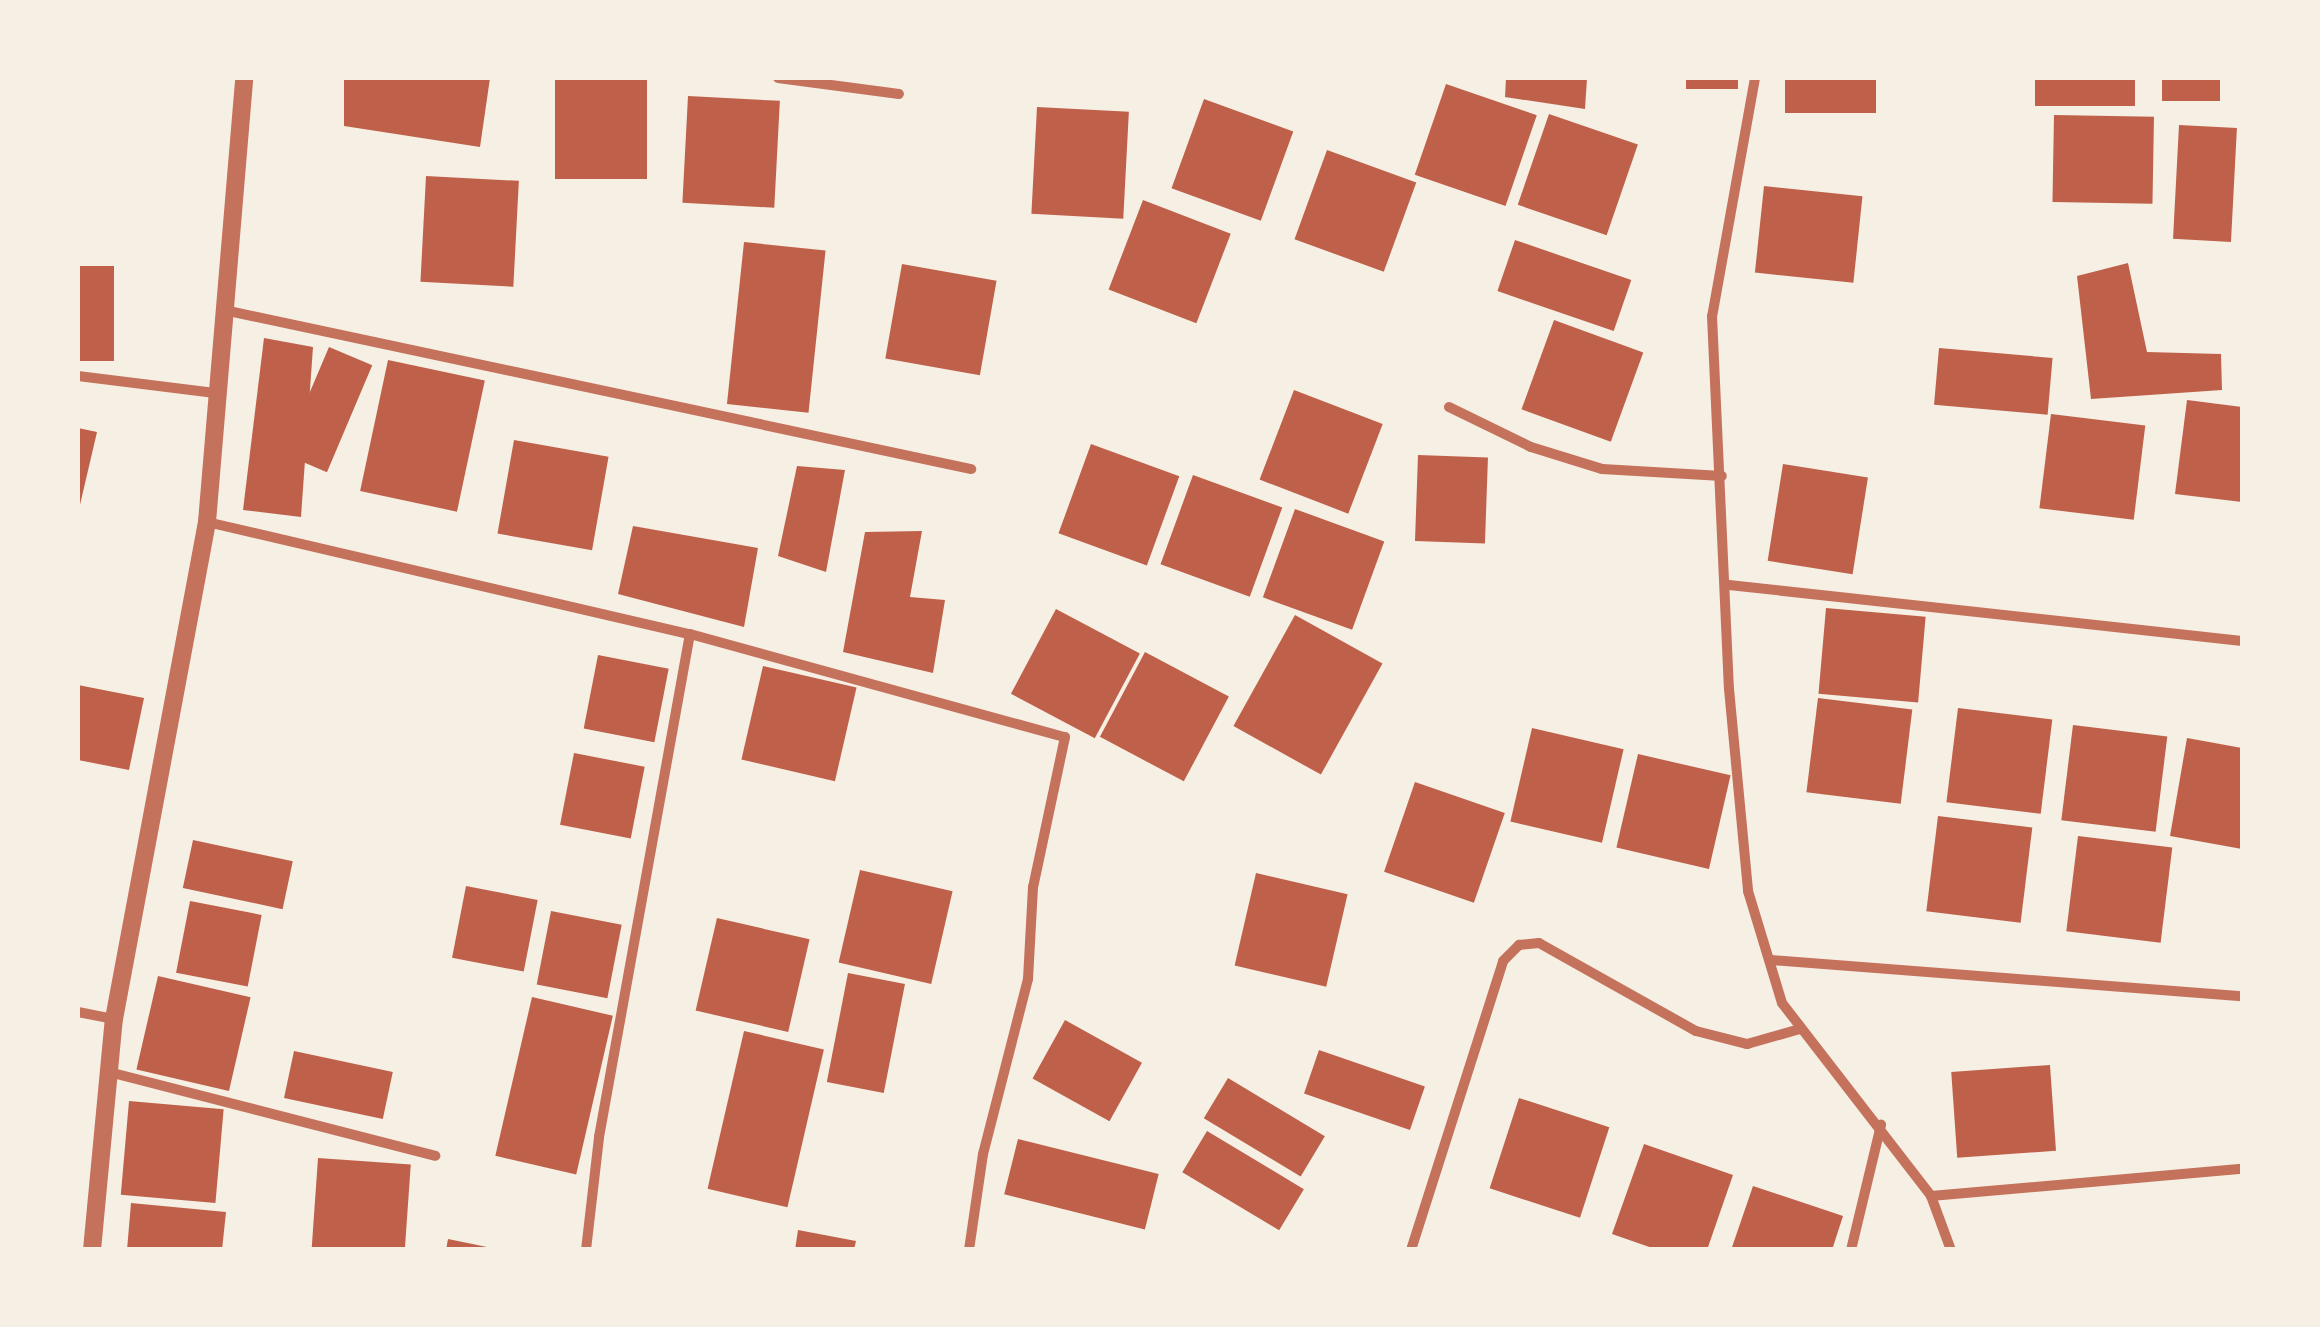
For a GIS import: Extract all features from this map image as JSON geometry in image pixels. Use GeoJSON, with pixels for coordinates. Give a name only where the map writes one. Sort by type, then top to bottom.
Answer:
{"type":"FeatureCollection","features":[{"type":"Feature","properties":{"kind":"street"},"geometry":{"type":"LineString","coordinates":[[92,1250],[114,1018],[207,522],[244,78]]}},
{"type":"Feature","properties":{"kind":"street"},"geometry":{"type":"LineString","coordinates":[[778,78],[899,94]]}},
{"type":"Feature","properties":{"kind":"street"},"geometry":{"type":"LineString","coordinates":[[1755,78],[1712,316],[1740,830],[1748,892],[1782,1002],[1931,1196],[1951,1250]]}},
{"type":"Feature","properties":{"kind":"street"},"geometry":{"type":"LineString","coordinates":[[224,310],[971,469]]}},
{"type":"Feature","properties":{"kind":"street"},"geometry":{"type":"LineString","coordinates":[[78,376],[215,393]]}},
{"type":"Feature","properties":{"kind":"street"},"geometry":{"type":"LineString","coordinates":[[1450,407],[1532,447],[1602,469],[1722,476]]}},
{"type":"Feature","properties":{"kind":"street"},"geometry":{"type":"LineString","coordinates":[[207,522],[690,634],[1065,737],[1033,886],[1028,979],[983,1154],[969,1250]]}},
{"type":"Feature","properties":{"kind":"street"},"geometry":{"type":"LineString","coordinates":[[1729,586],[2242,641]]}},
{"type":"Feature","properties":{"kind":"street"},"geometry":{"type":"LineString","coordinates":[[586,1250],[599,1137],[690,634]]}},
{"type":"Feature","properties":{"kind":"street"},"geometry":{"type":"LineString","coordinates":[[1411,1250],[1497,977],[1519,946],[1539,942],[1696,1031],[1747,1044],[1800,1028]]}},
{"type":"Feature","properties":{"kind":"street"},"geometry":{"type":"LineString","coordinates":[[1772,960],[2242,996]]}},
{"type":"Feature","properties":{"kind":"street"},"geometry":{"type":"LineString","coordinates":[[78,1012],[114,1018]]}},
{"type":"Feature","properties":{"kind":"street"},"geometry":{"type":"LineString","coordinates":[[109,1072],[435,1156]]}},
{"type":"Feature","properties":{"kind":"street"},"geometry":{"type":"LineString","coordinates":[[1851,1250],[1881,1126]]}},
{"type":"Feature","properties":{"kind":"street"},"geometry":{"type":"LineString","coordinates":[[1931,1196],[2242,1169]]}},
{"type":"Feature","properties":{"kind":"building"},"geometry":{"type":"Polygon","coordinates":[[[344,78],[490,78],[480,147],[344,126],[344,78]]]}},
{"type":"Feature","properties":{"kind":"building"},"geometry":{"type":"Polygon","coordinates":[[[555,78],[647,78],[647,179],[555,179],[555,78]]]}},
{"type":"Feature","properties":{"kind":"building"},"geometry":{"type":"Polygon","coordinates":[[[1506,78],[1587,78],[1585,109],[1505,97],[1506,78]]]}},
{"type":"Feature","properties":{"kind":"building"},"geometry":{"type":"Polygon","coordinates":[[[1686,78],[1738,78],[1738,89],[1686,89],[1686,78]]]}},
{"type":"Feature","properties":{"kind":"building"},"geometry":{"type":"Polygon","coordinates":[[[1785,78],[1876,78],[1876,113],[1785,113],[1785,78]]]}},
{"type":"Feature","properties":{"kind":"building"},"geometry":{"type":"Polygon","coordinates":[[[2035,78],[2135,78],[2135,106],[2035,106],[2035,78]]]}},
{"type":"Feature","properties":{"kind":"building"},"geometry":{"type":"Polygon","coordinates":[[[2162,78],[2220,78],[2220,101],[2162,101],[2162,78]]]}},
{"type":"Feature","properties":{"kind":"building"},"geometry":{"type":"Polygon","coordinates":[[[1446,84],[1537,115],[1506,206],[1415,175],[1446,84]]]}},
{"type":"Feature","properties":{"kind":"building"},"geometry":{"type":"Polygon","coordinates":[[[688,96],[780,101],[774,208],[682,203],[688,96]]]}},
{"type":"Feature","properties":{"kind":"building"},"geometry":{"type":"Polygon","coordinates":[[[1204,99],[1293,131],[1261,221],[1172,188],[1204,99]]]}},
{"type":"Feature","properties":{"kind":"building"},"geometry":{"type":"Polygon","coordinates":[[[1037,107],[1129,112],[1123,219],[1031,214],[1037,107]]]}},
{"type":"Feature","properties":{"kind":"building"},"geometry":{"type":"Polygon","coordinates":[[[1549,114],[1638,145],[1607,235],[1518,205],[1549,114]]]}},
{"type":"Feature","properties":{"kind":"building"},"geometry":{"type":"Polygon","coordinates":[[[2054,115],[2154,117],[2152,204],[2052,202],[2054,115]]]}},
{"type":"Feature","properties":{"kind":"building"},"geometry":{"type":"Polygon","coordinates":[[[2179,125],[2237,128],[2231,242],[2173,239],[2179,125]]]}},
{"type":"Feature","properties":{"kind":"building"},"geometry":{"type":"Polygon","coordinates":[[[1327,150],[1416,182],[1384,272],[1295,239],[1327,150]]]}},
{"type":"Feature","properties":{"kind":"building"},"geometry":{"type":"Polygon","coordinates":[[[426,176],[519,181],[513,287],[420,282],[426,176]]]}},
{"type":"Feature","properties":{"kind":"building"},"geometry":{"type":"Polygon","coordinates":[[[1764,186],[1862,196],[1853,283],[1755,273],[1764,186]]]}},
{"type":"Feature","properties":{"kind":"building"},"geometry":{"type":"Polygon","coordinates":[[[1143,200],[1231,234],[1196,323],[1109,290],[1143,200]]]}},
{"type":"Feature","properties":{"kind":"building"},"geometry":{"type":"Polygon","coordinates":[[[1515,240],[1631,280],[1614,331],[1497,291],[1515,240]]]}},
{"type":"Feature","properties":{"kind":"building"},"geometry":{"type":"Polygon","coordinates":[[[744,242],[826,251],[809,413],[727,404],[744,242]]]}},
{"type":"Feature","properties":{"kind":"building"},"geometry":{"type":"Polygon","coordinates":[[[2128,263],[2147,352],[2221,354],[2222,390],[2091,399],[2077,276],[2128,263]]]}},
{"type":"Feature","properties":{"kind":"building"},"geometry":{"type":"Polygon","coordinates":[[[902,264],[997,281],[980,375],[885,359],[902,264]]]}},
{"type":"Feature","properties":{"kind":"building"},"geometry":{"type":"Polygon","coordinates":[[[78,266],[114,266],[114,361],[78,361],[78,266]]]}},
{"type":"Feature","properties":{"kind":"building"},"geometry":{"type":"Polygon","coordinates":[[[1554,320],[1643,352],[1611,442],[1522,409],[1554,320]]]}},
{"type":"Feature","properties":{"kind":"building"},"geometry":{"type":"Polygon","coordinates":[[[264,338],[313,347],[301,517],[243,510],[264,338]]]}},
{"type":"Feature","properties":{"kind":"building"},"geometry":{"type":"Polygon","coordinates":[[[329,347],[372,365],[327,472],[284,454],[329,347]]]}},
{"type":"Feature","properties":{"kind":"building"},"geometry":{"type":"Polygon","coordinates":[[[1939,348],[2053,358],[2048,415],[1934,405],[1939,348]]]}},
{"type":"Feature","properties":{"kind":"building"},"geometry":{"type":"Polygon","coordinates":[[[388,360],[485,381],[457,512],[360,491],[388,360]]]}},
{"type":"Feature","properties":{"kind":"building"},"geometry":{"type":"Polygon","coordinates":[[[1294,390],[1383,424],[1348,514],[1260,480],[1294,390]]]}},
{"type":"Feature","properties":{"kind":"building"},"geometry":{"type":"Polygon","coordinates":[[[2187,400],[2242,407],[2242,502],[2175,494],[2187,400]]]}},
{"type":"Feature","properties":{"kind":"building"},"geometry":{"type":"Polygon","coordinates":[[[2051,414],[2145,426],[2134,520],[2039,508],[2051,414]]]}},
{"type":"Feature","properties":{"kind":"building"},"geometry":{"type":"Polygon","coordinates":[[[78,428],[97,432],[79,509],[78,508],[78,428]]]}},
{"type":"Feature","properties":{"kind":"building"},"geometry":{"type":"Polygon","coordinates":[[[514,440],[609,457],[592,550],[498,534],[514,440]]]}},
{"type":"Feature","properties":{"kind":"building"},"geometry":{"type":"Polygon","coordinates":[[[1091,444],[1179,476],[1147,565],[1059,533],[1091,444]]]}},
{"type":"Feature","properties":{"kind":"building"},"geometry":{"type":"Polygon","coordinates":[[[1418,455],[1488,457],[1485,543],[1415,541],[1418,455]]]}},
{"type":"Feature","properties":{"kind":"building"},"geometry":{"type":"Polygon","coordinates":[[[1783,464],[1868,477],[1853,574],[1768,561],[1783,464]]]}},
{"type":"Feature","properties":{"kind":"building"},"geometry":{"type":"Polygon","coordinates":[[[797,466],[845,470],[826,572],[778,556],[797,466]]]}},
{"type":"Feature","properties":{"kind":"building"},"geometry":{"type":"Polygon","coordinates":[[[1193,475],[1282,507],[1250,597],[1161,564],[1193,475]]]}},
{"type":"Feature","properties":{"kind":"building"},"geometry":{"type":"Polygon","coordinates":[[[1295,509],[1384,541],[1352,630],[1263,597],[1295,509]]]}},
{"type":"Feature","properties":{"kind":"building"},"geometry":{"type":"Polygon","coordinates":[[[633,526],[758,548],[744,627],[618,594],[633,526]]]}},
{"type":"Feature","properties":{"kind":"building"},"geometry":{"type":"Polygon","coordinates":[[[922,531],[910,597],[945,600],[933,673],[843,652],[865,532],[922,531]]]}},
{"type":"Feature","properties":{"kind":"building"},"geometry":{"type":"Polygon","coordinates":[[[1826,608],[1926,617],[1918,702],[1819,694],[1826,608]]]}},
{"type":"Feature","properties":{"kind":"building"},"geometry":{"type":"Polygon","coordinates":[[[1056,609],[1140,654],[1095,738],[1011,694],[1056,609]]]}},
{"type":"Feature","properties":{"kind":"building"},"geometry":{"type":"Polygon","coordinates":[[[1295,615],[1382,663],[1321,775],[1233,726],[1295,615]]]}},
{"type":"Feature","properties":{"kind":"building"},"geometry":{"type":"Polygon","coordinates":[[[1145,652],[1229,697],[1184,781],[1100,737],[1145,652]]]}},
{"type":"Feature","properties":{"kind":"building"},"geometry":{"type":"Polygon","coordinates":[[[598,655],[669,669],[654,742],[584,729],[598,655]]]}},
{"type":"Feature","properties":{"kind":"building"},"geometry":{"type":"Polygon","coordinates":[[[763,666],[857,688],[835,781],[741,760],[763,666]]]}},
{"type":"Feature","properties":{"kind":"building"},"geometry":{"type":"Polygon","coordinates":[[[78,685],[144,698],[129,770],[78,760],[78,685]]]}},
{"type":"Feature","properties":{"kind":"building"},"geometry":{"type":"Polygon","coordinates":[[[1818,698],[1912,710],[1901,804],[1806,792],[1818,698]]]}},
{"type":"Feature","properties":{"kind":"building"},"geometry":{"type":"Polygon","coordinates":[[[1958,708],[2052,720],[2041,814],[1946,802],[1958,708]]]}},
{"type":"Feature","properties":{"kind":"building"},"geometry":{"type":"Polygon","coordinates":[[[2073,725],[2167,737],[2156,832],[2061,820],[2073,725]]]}},
{"type":"Feature","properties":{"kind":"building"},"geometry":{"type":"Polygon","coordinates":[[[1532,728],[1624,749],[1602,843],[1510,822],[1532,728]]]}},
{"type":"Feature","properties":{"kind":"building"},"geometry":{"type":"Polygon","coordinates":[[[2187,738],[2242,748],[2242,849],[2170,836],[2187,738]]]}},
{"type":"Feature","properties":{"kind":"building"},"geometry":{"type":"Polygon","coordinates":[[[574,753],[645,767],[631,838],[560,825],[574,753]]]}},
{"type":"Feature","properties":{"kind":"building"},"geometry":{"type":"Polygon","coordinates":[[[1638,754],[1731,775],[1709,869],[1616,848],[1638,754]]]}},
{"type":"Feature","properties":{"kind":"building"},"geometry":{"type":"Polygon","coordinates":[[[1415,782],[1505,813],[1474,903],[1384,872],[1415,782]]]}},
{"type":"Feature","properties":{"kind":"building"},"geometry":{"type":"Polygon","coordinates":[[[1938,816],[2032,828],[2021,923],[1926,911],[1938,816]]]}},
{"type":"Feature","properties":{"kind":"building"},"geometry":{"type":"Polygon","coordinates":[[[2078,836],[2172,848],[2161,943],[2066,931],[2078,836]]]}},
{"type":"Feature","properties":{"kind":"building"},"geometry":{"type":"Polygon","coordinates":[[[193,840],[293,861],[283,909],[183,888],[193,840]]]}},
{"type":"Feature","properties":{"kind":"building"},"geometry":{"type":"Polygon","coordinates":[[[860,870],[953,891],[931,984],[839,963],[860,870]]]}},
{"type":"Feature","properties":{"kind":"building"},"geometry":{"type":"Polygon","coordinates":[[[1256,873],[1348,894],[1326,987],[1235,966],[1256,873]]]}},
{"type":"Feature","properties":{"kind":"building"},"geometry":{"type":"Polygon","coordinates":[[[466,886],[538,900],[524,972],[452,958],[466,886]]]}},
{"type":"Feature","properties":{"kind":"building"},"geometry":{"type":"Polygon","coordinates":[[[190,901],[262,915],[248,987],[176,973],[190,901]]]}},
{"type":"Feature","properties":{"kind":"building"},"geometry":{"type":"Polygon","coordinates":[[[551,911],[622,925],[607,998],[537,985],[551,911]]]}},
{"type":"Feature","properties":{"kind":"building"},"geometry":{"type":"Polygon","coordinates":[[[717,918],[810,939],[788,1032],[696,1011],[717,918]]]}},
{"type":"Feature","properties":{"kind":"building"},"geometry":{"type":"Polygon","coordinates":[[[848,973],[905,984],[884,1093],[827,1082],[848,973]]]}},
{"type":"Feature","properties":{"kind":"building"},"geometry":{"type":"Polygon","coordinates":[[[158,976],[251,997],[229,1091],[136,1070],[158,976]]]}},
{"type":"Feature","properties":{"kind":"building"},"geometry":{"type":"Polygon","coordinates":[[[532,997],[613,1016],[576,1174],[495,1156],[532,997]]]}},
{"type":"Feature","properties":{"kind":"building"},"geometry":{"type":"Polygon","coordinates":[[[1065,1020],[1142,1063],[1109,1121],[1033,1079],[1065,1020]]]}},
{"type":"Feature","properties":{"kind":"building"},"geometry":{"type":"Polygon","coordinates":[[[744,1031],[824,1049],[787,1207],[708,1189],[744,1031]]]}},
{"type":"Feature","properties":{"kind":"building"},"geometry":{"type":"Polygon","coordinates":[[[1319,1050],[1425,1086],[1410,1130],[1304,1093],[1319,1050]]]}},
{"type":"Feature","properties":{"kind":"building"},"geometry":{"type":"Polygon","coordinates":[[[294,1051],[393,1072],[383,1119],[284,1098],[294,1051]]]}},
{"type":"Feature","properties":{"kind":"building"},"geometry":{"type":"Polygon","coordinates":[[[2050,1065],[2056,1151],[1957,1158],[1951,1072],[2050,1065]]]}},
{"type":"Feature","properties":{"kind":"building"},"geometry":{"type":"Polygon","coordinates":[[[1228,1078],[1325,1136],[1301,1176],[1204,1118],[1228,1078]]]}},
{"type":"Feature","properties":{"kind":"building"},"geometry":{"type":"Polygon","coordinates":[[[1519,1098],[1609,1127],[1580,1218],[1490,1188],[1519,1098]]]}},
{"type":"Feature","properties":{"kind":"building"},"geometry":{"type":"Polygon","coordinates":[[[129,1101],[224,1109],[215,1203],[121,1195],[129,1101]]]}},
{"type":"Feature","properties":{"kind":"building"},"geometry":{"type":"Polygon","coordinates":[[[1207,1131],[1304,1189],[1279,1230],[1182,1172],[1207,1131]]]}},
{"type":"Feature","properties":{"kind":"building"},"geometry":{"type":"Polygon","coordinates":[[[1018,1139],[1159,1174],[1145,1229],[1004,1194],[1018,1139]]]}},
{"type":"Feature","properties":{"kind":"building"},"geometry":{"type":"Polygon","coordinates":[[[1644,1144],[1733,1175],[1707,1250],[1658,1250],[1612,1234],[1644,1144]]]}},
{"type":"Feature","properties":{"kind":"building"},"geometry":{"type":"Polygon","coordinates":[[[318,1158],[411,1164],[405,1250],[312,1250],[318,1158]]]}},
{"type":"Feature","properties":{"kind":"building"},"geometry":{"type":"Polygon","coordinates":[[[1753,1186],[1843,1216],[1832,1250],[1731,1250],[1753,1186]]]}},
{"type":"Feature","properties":{"kind":"building"},"geometry":{"type":"Polygon","coordinates":[[[131,1203],[226,1212],[222,1250],[127,1250],[131,1203]]]}},
{"type":"Feature","properties":{"kind":"building"},"geometry":{"type":"Polygon","coordinates":[[[798,1230],[856,1241],[854,1250],[795,1250],[798,1230]]]}},
{"type":"Feature","properties":{"kind":"building"},"geometry":{"type":"Polygon","coordinates":[[[448,1239],[492,1248],[492,1250],[446,1250],[448,1239]]]}}]}
